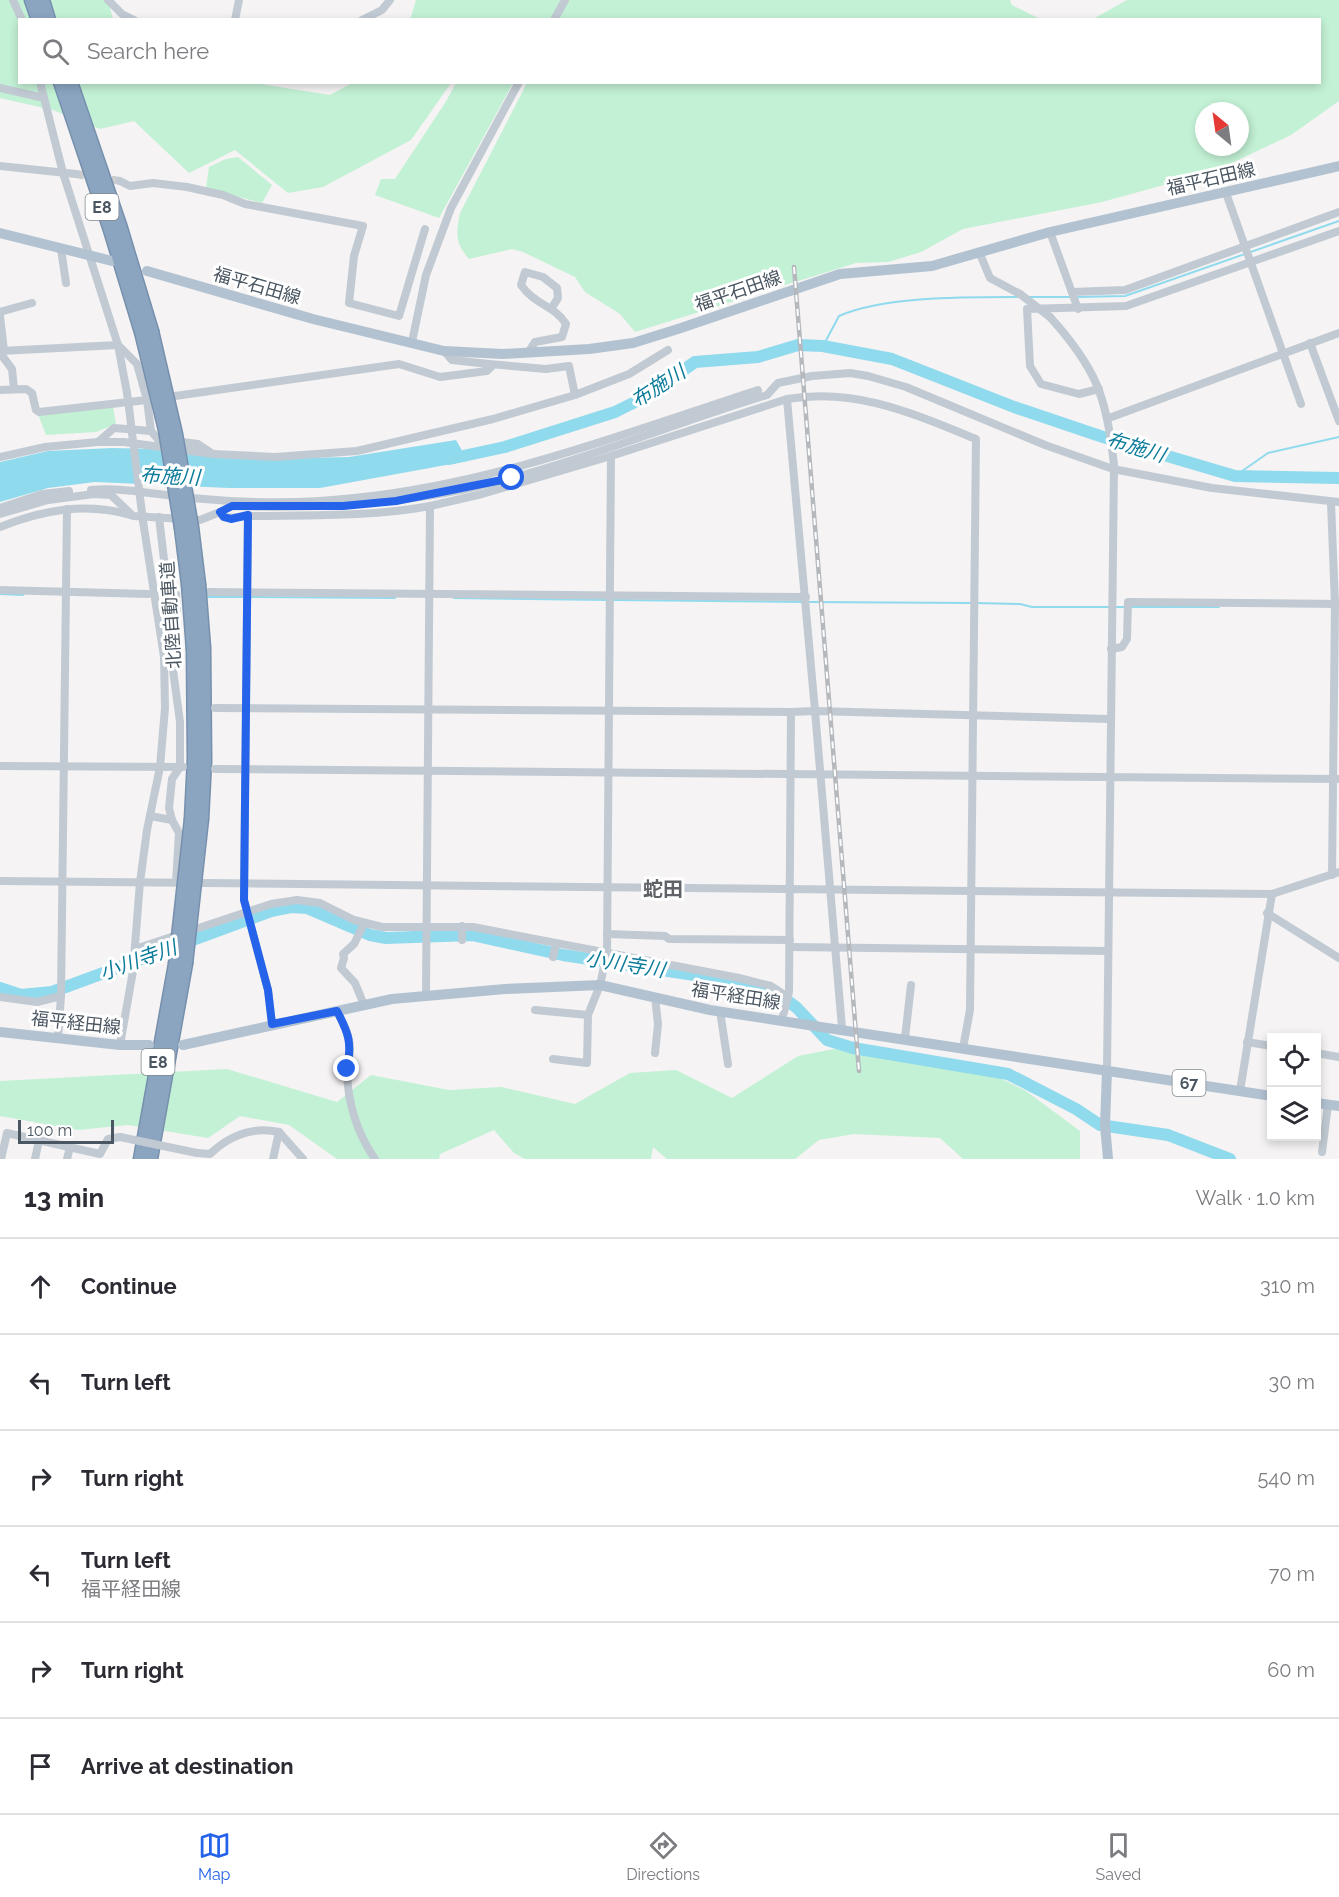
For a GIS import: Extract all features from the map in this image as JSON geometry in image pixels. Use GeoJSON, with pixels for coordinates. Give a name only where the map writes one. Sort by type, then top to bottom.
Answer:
{"type":"FeatureCollection","features":[{"type":"Feature","properties":{"kind":"highway"},"geometry":{"type":"LineString","coordinates":[[31,0],[37,18]]}},
{"type":"Feature","properties":{"kind":"highway"},"geometry":{"type":"LineString","coordinates":[[43,0],[48,18]]}},
{"type":"Feature","properties":{"kind":"highway","name":"北陸自動車道"},"geometry":{"type":"LineString","coordinates":[[61,84],[146,331]]}},
{"type":"Feature","properties":{"kind":"highway","name":"北陸自動車道"},"geometry":{"type":"LineString","coordinates":[[73,84],[120,225],[146,331],[187,527],[183,591],[198,649],[194,759],[196,819],[180,964],[151,1159]]}},
{"type":"Feature","properties":{"kind":"highway","name":"北陸自動車道"},"geometry":{"type":"LineString","coordinates":[[140,1159],[180,964]]}},
{"type":"Feature","properties":{"kind":"main road","name":"福平石田線"},"geometry":{"type":"LineString","coordinates":[[147,271],[313,319],[444,351],[476,354],[528,353],[633,343],[840,274],[932,266],[1050,232],[1339,166]]}},
{"type":"Feature","properties":{"kind":"main road"},"geometry":{"type":"LineString","coordinates":[[0,233],[112,261]]}},
{"type":"Feature","properties":{"kind":"main road","name":"福平経田線"},"geometry":{"type":"LineString","coordinates":[[183,1045],[272,1024],[426,994],[600,985],[720,1011],[842,1028],[1107,1071]]}},
{"type":"Feature","properties":{"kind":"main road","name":"福平経田線"},"geometry":{"type":"LineString","coordinates":[[0,1032],[120,1045],[149,1045]]}},
{"type":"Feature","properties":{"kind":"main road"},"geometry":{"type":"LineString","coordinates":[[1107,1071],[1105,1125],[1108,1159]]}},
{"type":"Feature","properties":{"kind":"main road","name":"67"},"geometry":{"type":"LineString","coordinates":[[1107,1071],[1267,1095]]}},
{"type":"Feature","properties":{"kind":"street"},"geometry":{"type":"LineString","coordinates":[[13,0],[20,18]]}},
{"type":"Feature","properties":{"kind":"street"},"geometry":{"type":"LineString","coordinates":[[108,0],[122,14],[130,18]]}},
{"type":"Feature","properties":{"kind":"street"},"geometry":{"type":"LineString","coordinates":[[235,18],[239,0]]}},
{"type":"Feature","properties":{"kind":"street"},"geometry":{"type":"LineString","coordinates":[[366,18],[382,10],[390,0]]}},
{"type":"Feature","properties":{"kind":"street"},"geometry":{"type":"LineString","coordinates":[[555,18],[565,0]]}},
{"type":"Feature","properties":{"kind":"street"},"geometry":{"type":"LineString","coordinates":[[40,84],[63,173],[118,345],[127,393],[142,521],[180,708],[182,767],[172,779],[169,808],[172,820],[179,832],[176,882]]}},
{"type":"Feature","properties":{"kind":"street"},"geometry":{"type":"LineString","coordinates":[[412,342],[426,275],[451,208],[518,84]]}},
{"type":"Feature","properties":{"kind":"street"},"geometry":{"type":"LineString","coordinates":[[0,88],[44,98]]}},
{"type":"Feature","properties":{"kind":"street"},"geometry":{"type":"LineString","coordinates":[[0,166],[76,174]]}},
{"type":"Feature","properties":{"kind":"street"},"geometry":{"type":"LineString","coordinates":[[120,181],[130,186],[153,183],[187,187],[223,195],[245,204],[363,226],[354,256],[349,303],[399,316],[424,229]]}},
{"type":"Feature","properties":{"kind":"street"},"geometry":{"type":"LineString","coordinates":[[1226,193],[1301,404]]}},
{"type":"Feature","properties":{"kind":"street"},"geometry":{"type":"LineString","coordinates":[[1072,292],[1125,291],[1339,212]]}},
{"type":"Feature","properties":{"kind":"street"},"geometry":{"type":"LineString","coordinates":[[1099,389],[1079,394],[1041,384],[1030,366],[1027,309],[1126,306],[1339,231]]}},
{"type":"Feature","properties":{"kind":"street"},"geometry":{"type":"LineString","coordinates":[[1050,232],[1078,309]]}},
{"type":"Feature","properties":{"kind":"street"},"geometry":{"type":"LineString","coordinates":[[61,249],[66,283]]}},
{"type":"Feature","properties":{"kind":"street"},"geometry":{"type":"LineString","coordinates":[[980,254],[990,278],[1020,294],[1050,317],[1074,344],[1099,389],[1109,418],[1113,467],[1108,777],[1107,1071]]}},
{"type":"Feature","properties":{"kind":"street"},"geometry":{"type":"LineString","coordinates":[[528,353],[532,344],[562,338],[566,332],[566,324],[551,309],[533,301],[521,285],[525,272],[543,277],[557,288],[558,298],[551,309]]}},
{"type":"Feature","properties":{"kind":"street"},"geometry":{"type":"LineString","coordinates":[[0,312],[32,303]]}},
{"type":"Feature","properties":{"kind":"street"},"geometry":{"type":"LineString","coordinates":[[0,316],[1,352],[12,369],[14,390]]}},
{"type":"Feature","properties":{"kind":"street"},"geometry":{"type":"LineString","coordinates":[[1109,418],[1339,333]]}},
{"type":"Feature","properties":{"kind":"street"},"geometry":{"type":"LineString","coordinates":[[1310,343],[1339,421]]}},
{"type":"Feature","properties":{"kind":"street"},"geometry":{"type":"LineString","coordinates":[[1,352],[118,345],[137,363],[147,400],[151,431],[158,439],[198,444],[213,454]]}},
{"type":"Feature","properties":{"kind":"street"},"geometry":{"type":"LineString","coordinates":[[0,457],[45,447],[98,442],[124,442],[213,454],[275,457],[357,451],[493,420],[575,396],[629,374],[668,350]]}},
{"type":"Feature","properties":{"kind":"street"},"geometry":{"type":"LineString","coordinates":[[444,351],[452,360],[546,369],[569,366],[575,396]]}},
{"type":"Feature","properties":{"kind":"street"},"geometry":{"type":"LineString","coordinates":[[0,390],[26,389],[32,393],[36,410],[39,412],[147,400],[399,364],[440,377],[487,371],[491,367],[489,364]]}},
{"type":"Feature","properties":{"kind":"street"},"geometry":{"type":"LineString","coordinates":[[0,527],[27,516],[67,508],[94,507],[134,516],[200,520],[232,506],[343,506],[396,501],[512,478],[767,395],[778,383],[812,376],[850,373],[906,387],[1045,445],[1113,467],[1212,488],[1335,502],[1337,604],[1335,873],[1272,894],[0,881]]}},
{"type":"Feature","properties":{"kind":"street"},"geometry":{"type":"LineString","coordinates":[[0,508],[42,494],[103,489],[198,499],[306,501],[354,498],[458,483],[533,462],[758,390]]}},
{"type":"Feature","properties":{"kind":"street"},"geometry":{"type":"LineString","coordinates":[[220,512],[224,517],[231,519],[248,515],[324,516],[403,511],[430,506],[483,494],[611,456],[787,399],[814,394],[860,398],[910,412],[976,439],[970,1010],[963,1048]]}},
{"type":"Feature","properties":{"kind":"street"},"geometry":{"type":"LineString","coordinates":[[787,399],[822,774],[842,1028]]}},
{"type":"Feature","properties":{"kind":"street"},"geometry":{"type":"LineString","coordinates":[[98,442],[114,428],[151,431]]}},
{"type":"Feature","properties":{"kind":"street"},"geometry":{"type":"LineString","coordinates":[[553,1059],[587,1064],[588,1015],[600,985],[607,953],[611,456]]}},
{"type":"Feature","properties":{"kind":"street"},"geometry":{"type":"LineString","coordinates":[[0,514],[48,500],[94,494],[111,495],[134,516]]}},
{"type":"Feature","properties":{"kind":"street"},"geometry":{"type":"LineString","coordinates":[[426,994],[430,506]]}},
{"type":"Feature","properties":{"kind":"street"},"geometry":{"type":"LineString","coordinates":[[58,1038],[62,981],[67,508]]}},
{"type":"Feature","properties":{"kind":"street"},"geometry":{"type":"LineString","coordinates":[[248,515],[246,913],[268,990],[272,1024]]}},
{"type":"Feature","properties":{"kind":"street"},"geometry":{"type":"LineString","coordinates":[[159,517],[183,591],[178,649],[168,656]]}},
{"type":"Feature","properties":{"kind":"street"},"geometry":{"type":"LineString","coordinates":[[0,590],[148,594]]}},
{"type":"Feature","properties":{"kind":"street"},"geometry":{"type":"LineString","coordinates":[[183,591],[806,597]]}},
{"type":"Feature","properties":{"kind":"street"},"geometry":{"type":"LineString","coordinates":[[1111,649],[1122,647],[1127,639],[1128,602],[1337,604]]}},
{"type":"Feature","properties":{"kind":"street"},"geometry":{"type":"LineString","coordinates":[[120,1045],[133,971],[140,882],[160,767],[168,656]]}},
{"type":"Feature","properties":{"kind":"street"},"geometry":{"type":"LineString","coordinates":[[165,708],[180,708]]}},
{"type":"Feature","properties":{"kind":"street"},"geometry":{"type":"LineString","coordinates":[[214,708],[815,711],[1109,719]]}},
{"type":"Feature","properties":{"kind":"street"},"geometry":{"type":"LineString","coordinates":[[786,1020],[790,944],[791,712]]}},
{"type":"Feature","properties":{"kind":"street"},"geometry":{"type":"LineString","coordinates":[[0,766],[182,767]]}},
{"type":"Feature","properties":{"kind":"street"},"geometry":{"type":"LineString","coordinates":[[215,769],[1336,779]]}},
{"type":"Feature","properties":{"kind":"street"},"geometry":{"type":"LineString","coordinates":[[150,816],[172,820]]}},
{"type":"Feature","properties":{"kind":"street"},"geometry":{"type":"LineString","coordinates":[[1240,1091],[1267,913],[1272,894]]}},
{"type":"Feature","properties":{"kind":"street"},"geometry":{"type":"LineString","coordinates":[[135,949],[286,900],[297,900],[320,903],[364,924],[427,934],[462,926],[757,983],[778,990],[788,997]]}},
{"type":"Feature","properties":{"kind":"street"},"geometry":{"type":"LineString","coordinates":[[1267,913],[1339,958]]}},
{"type":"Feature","properties":{"kind":"street"},"geometry":{"type":"LineString","coordinates":[[364,924],[360,935],[343,954],[344,958],[340,968],[355,983],[364,1005]]}},
{"type":"Feature","properties":{"kind":"street"},"geometry":{"type":"LineString","coordinates":[[462,926],[462,940]]}},
{"type":"Feature","properties":{"kind":"street"},"geometry":{"type":"LineString","coordinates":[[607,934],[836,946],[1108,951]]}},
{"type":"Feature","properties":{"kind":"street"},"geometry":{"type":"LineString","coordinates":[[554,957],[556,944]]}},
{"type":"Feature","properties":{"kind":"street"},"geometry":{"type":"LineString","coordinates":[[905,1038],[911,985]]}},
{"type":"Feature","properties":{"kind":"street"},"geometry":{"type":"LineString","coordinates":[[0,997],[37,1002],[61,996]]}},
{"type":"Feature","properties":{"kind":"street"},"geometry":{"type":"LineString","coordinates":[[655,997],[658,1024],[655,1053]]}},
{"type":"Feature","properties":{"kind":"street"},"geometry":{"type":"LineString","coordinates":[[535,1010],[588,1015]]}},
{"type":"Feature","properties":{"kind":"street"},"geometry":{"type":"LineString","coordinates":[[337,1011],[349,1034],[350,1051],[347,1069],[349,1097],[357,1129],[375,1159]]}},
{"type":"Feature","properties":{"kind":"street"},"geometry":{"type":"LineString","coordinates":[[720,1011],[728,1064]]}},
{"type":"Feature","properties":{"kind":"street"},"geometry":{"type":"LineString","coordinates":[[1247,1042],[1267,1045]]}},
{"type":"Feature","properties":{"kind":"street"},"geometry":{"type":"LineString","coordinates":[[1321,1054],[1339,1057]]}},
{"type":"Feature","properties":{"kind":"street"},"geometry":{"type":"LineString","coordinates":[[1322,1152],[1328,1105]]}},
{"type":"Feature","properties":{"kind":"street"},"geometry":{"type":"LineString","coordinates":[[2,1159],[7,1133],[70,1147],[99,1157],[108,1139],[120,1137],[210,1154],[227,1137],[256,1131],[279,1132],[303,1159]]}},
{"type":"Feature","properties":{"kind":"street"},"geometry":{"type":"LineString","coordinates":[[273,1159],[279,1132]]}},
{"type":"Feature","properties":{"kind":"street"},"geometry":{"type":"LineString","coordinates":[[35,1159],[39,1140]]}},
{"type":"Feature","properties":{"kind":"street"},"geometry":{"type":"LineString","coordinates":[[67,1159],[70,1147]]}},
{"type":"Feature","properties":{"kind":"green space"},"geometry":{"type":"Polygon","coordinates":[[[0,0],[108,0],[113,18],[18,18],[18,84],[260,84],[330,95],[350,84],[450,84],[411,140],[323,187],[288,193],[235,150],[189,173],[134,121],[100,129],[53,110],[0,98],[0,0]]]}},
{"type":"Feature","properties":{"kind":"green space"},"geometry":{"type":"Polygon","coordinates":[[[416,0],[1010,0],[1012,5],[1038,18],[411,18],[416,0]]]}},
{"type":"Feature","properties":{"kind":"green space"},"geometry":{"type":"Polygon","coordinates":[[[1127,0],[1339,0],[1339,101],[1291,135],[1249,155],[1249,102],[1195,102],[1195,156],[1247,156],[1215,171],[1102,202],[963,229],[921,252],[888,262],[856,263],[635,332],[620,314],[585,292],[575,277],[512,249],[469,259],[459,243],[457,233],[460,213],[526,84],[1321,84],[1321,18],[1095,18],[1127,0]]]}},
{"type":"Feature","properties":{"kind":"green space"},"geometry":{"type":"Polygon","coordinates":[[[455,84],[512,84],[439,218],[375,195],[381,179],[395,179],[455,84]]]}},
{"type":"Feature","properties":{"kind":"green space"},"geometry":{"type":"Polygon","coordinates":[[[238,157],[272,185],[262,203],[206,188],[209,167],[226,159],[238,157]]]}},
{"type":"Feature","properties":{"kind":"green space"},"geometry":{"type":"Polygon","coordinates":[[[113,407],[116,424],[96,432],[46,435],[38,414],[113,407]]]}},
{"type":"Feature","properties":{"kind":"green space"},"geometry":{"type":"Polygon","coordinates":[[[834,1049],[968,1062],[1026,1091],[1080,1131],[1080,1159],[963,1159],[940,1138],[854,1134],[819,1140],[795,1159],[667,1159],[653,1147],[651,1159],[525,1159],[514,1153],[494,1130],[440,1154],[439,1159],[337,1159],[289,1125],[240,1116],[208,1138],[128,1125],[78,1130],[0,1116],[0,1081],[227,1069],[337,1102],[371,1075],[449,1090],[501,1087],[575,1104],[630,1073],[676,1070],[732,1098],[798,1056],[834,1049]]]}},
{"type":"Feature","properties":{"kind":"water"},"geometry":{"type":"Polygon","coordinates":[[[456,440],[468,461],[320,488],[229,488],[95,482],[48,488],[0,502],[0,462],[48,451],[112,448],[201,450],[253,459],[349,457],[456,440]]]}},
{"type":"Feature","properties":{"kind":"waterway"},"geometry":{"type":"LineString","coordinates":[[1076,297],[1125,296],[1339,221]]}},
{"type":"Feature","properties":{"kind":"waterway"},"geometry":{"type":"LineString","coordinates":[[823,346],[839,316],[858,309],[927,299],[1019,297]]}},
{"type":"Feature","properties":{"kind":"waterway"},"geometry":{"type":"LineString","coordinates":[[1028,297],[1070,297]]}},
{"type":"Feature","properties":{"kind":"waterway","name":"布施川"},"geometry":{"type":"LineString","coordinates":[[449,459],[505,447],[615,412],[645,397],[695,362],[758,357],[798,345],[823,346],[892,359],[1014,407],[1103,437],[1235,476],[1339,478]]}},
{"type":"Feature","properties":{"kind":"waterway"},"geometry":{"type":"LineString","coordinates":[[1235,476],[1268,453],[1339,437]]}},
{"type":"Feature","properties":{"kind":"waterway"},"geometry":{"type":"LineString","coordinates":[[0,594],[23,595]]}},
{"type":"Feature","properties":{"kind":"waterway"},"geometry":{"type":"LineString","coordinates":[[205,597],[245,597]]}},
{"type":"Feature","properties":{"kind":"waterway"},"geometry":{"type":"LineString","coordinates":[[250,597],[395,598]]}},
{"type":"Feature","properties":{"kind":"waterway"},"geometry":{"type":"LineString","coordinates":[[454,598],[608,600]]}},
{"type":"Feature","properties":{"kind":"waterway"},"geometry":{"type":"LineString","coordinates":[[613,600],[803,602]]}},
{"type":"Feature","properties":{"kind":"waterway"},"geometry":{"type":"LineString","coordinates":[[808,602],[971,603]]}},
{"type":"Feature","properties":{"kind":"waterway"},"geometry":{"type":"LineString","coordinates":[[976,603],[1020,604],[1032,607],[1219,607]]}},
{"type":"Feature","properties":{"kind":"waterway","name":"小川寺川"},"geometry":{"type":"LineString","coordinates":[[0,988],[21,995],[52,992],[271,911],[291,907],[307,908],[370,935],[386,938],[472,935],[563,955],[747,983],[775,991],[797,1008],[827,1040],[853,1048],[1008,1074],[1076,1109],[1100,1125],[1168,1135],[1230,1159]]}},
{"type":"Feature","properties":{"kind":"tunnel"},"geometry":{"type":"LineString","coordinates":[[76,174],[120,181]]}},
{"type":"Feature","properties":{"kind":"railway"},"geometry":{"type":"LineString","coordinates":[[794,267],[859,1071]]}},
{"type":"Feature","properties":{"kind":"district","name":"蛇田"},"geometry":{"type":"Point","coordinates":[663,889]}},
{"type":"Feature","properties":{"kind":"route"},"geometry":{"type":"LineString","coordinates":[[347,1069],[350,1051],[349,1034],[337,1011],[272,1024],[268,1009],[268,990],[246,913],[244,900],[246,883],[248,515],[231,519],[224,517],[220,512],[232,506],[343,506],[396,501],[512,478]]}}]}
